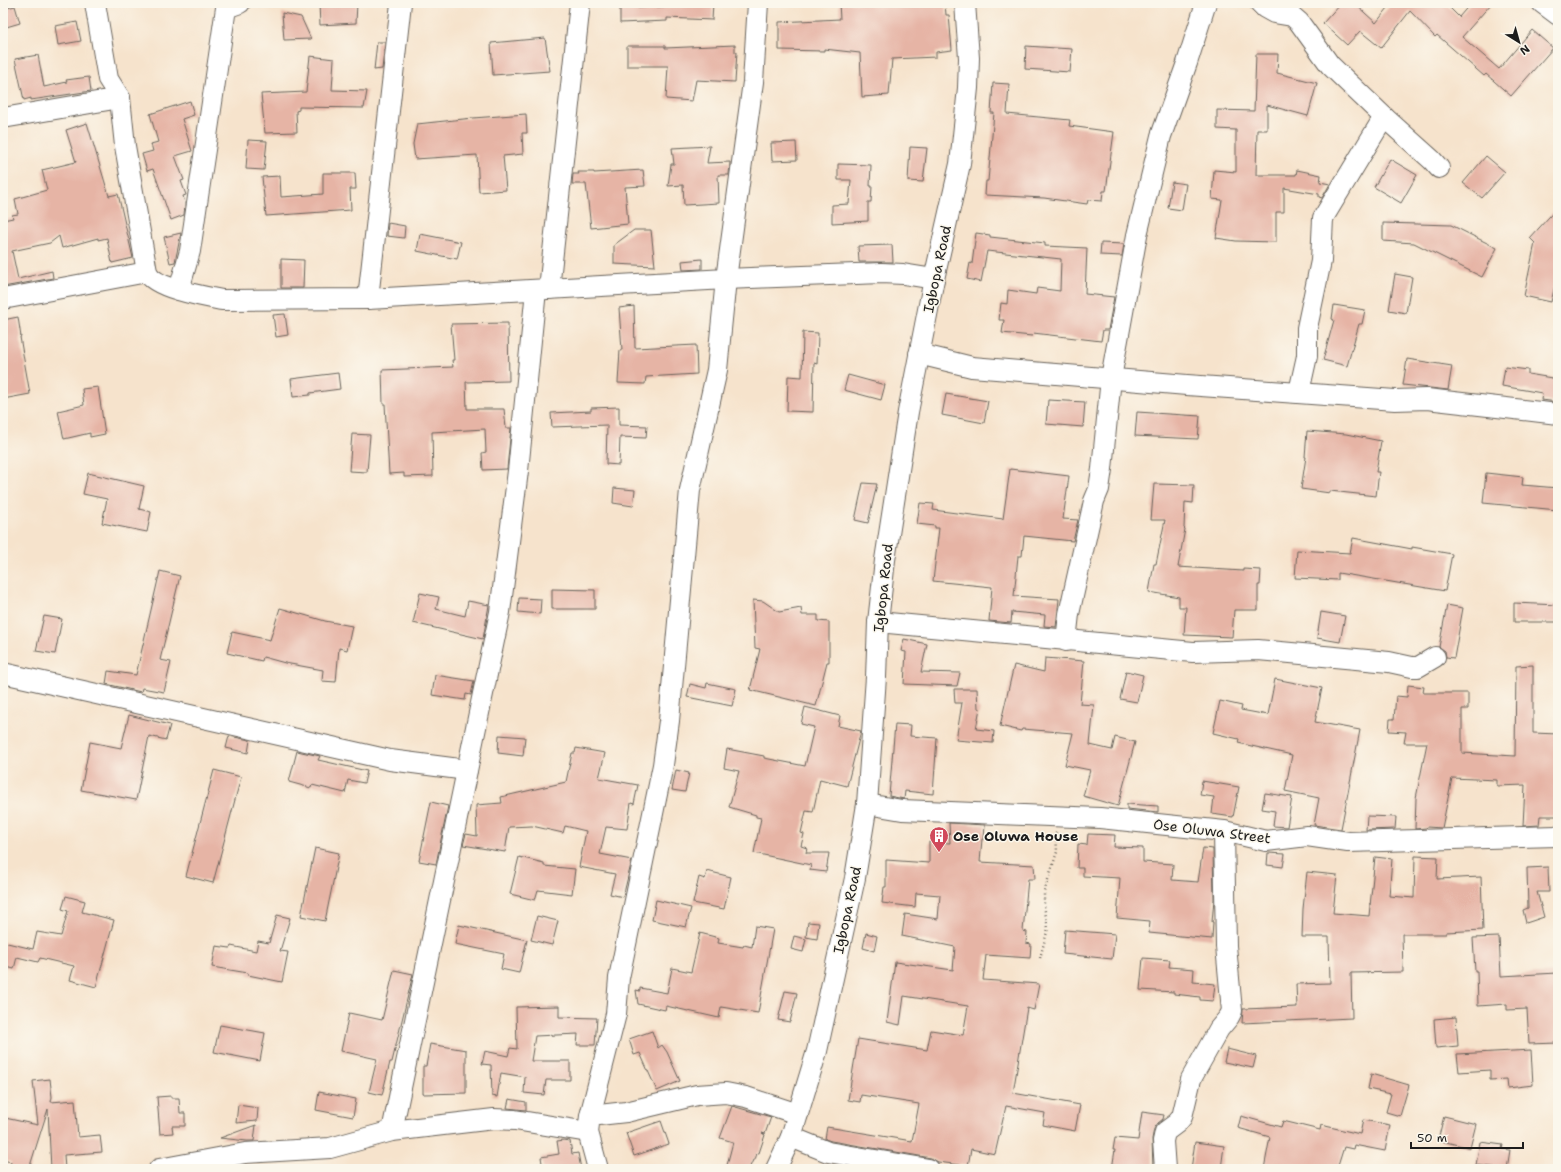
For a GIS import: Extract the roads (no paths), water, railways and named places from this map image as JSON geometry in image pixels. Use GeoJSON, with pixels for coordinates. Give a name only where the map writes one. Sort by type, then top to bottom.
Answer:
{"type":"FeatureCollection","features":[{"type":"Feature","properties":{"kind":"street"},"geometry":{"type":"LineString","coordinates":[[95,3],[108,79],[120,98],[126,146],[149,276],[179,290],[222,300],[368,299],[726,279],[882,273],[902,274],[934,279]]}},
{"type":"Feature","properties":{"kind":"street"},"geometry":{"type":"LineString","coordinates":[[179,290],[190,251],[226,8],[240,3]]}},
{"type":"Feature","properties":{"kind":"street"},"geometry":{"type":"LineString","coordinates":[[368,299],[401,3]]}},
{"type":"Feature","properties":{"kind":"street"},"geometry":{"type":"LineString","coordinates":[[392,1132],[500,612],[580,3]]}},
{"type":"Feature","properties":{"kind":"street"},"geometry":{"type":"LineString","coordinates":[[598,1169],[589,1124],[616,1014],[619,978],[663,765],[669,721],[690,490],[717,370],[726,279],[754,82],[758,3]]}},
{"type":"Feature","properties":{"kind":"street","name":"Igbopa Road"},"geometry":{"type":"LineString","coordinates":[[776,1169],[791,1137],[817,1051],[854,878],[867,804],[876,677],[878,622],[885,560],[908,412],[934,279],[960,164],[968,88],[968,58],[964,3]]}},
{"type":"Feature","properties":{"kind":"street"},"geometry":{"type":"LineString","coordinates":[[1066,641],[1069,614],[1094,501],[1099,489],[1111,378],[1137,235],[1161,136],[1206,3]]}},
{"type":"Feature","properties":{"kind":"street"},"geometry":{"type":"LineString","coordinates":[[1260,3],[1274,13],[1292,16],[1299,22],[1330,65],[1439,168]]}},
{"type":"Feature","properties":{"kind":"street"},"geometry":{"type":"LineString","coordinates":[[1542,3],[1558,15]]}},
{"type":"Feature","properties":{"kind":"street"},"geometry":{"type":"LineString","coordinates":[[3,118],[120,98]]}},
{"type":"Feature","properties":{"kind":"street"},"geometry":{"type":"LineString","coordinates":[[1299,392],[1307,356],[1308,328],[1321,261],[1322,218],[1384,117]]}},
{"type":"Feature","properties":{"kind":"street"},"geometry":{"type":"LineString","coordinates":[[3,299],[148,272]]}},
{"type":"Feature","properties":{"kind":"street"},"geometry":{"type":"LineString","coordinates":[[919,354],[972,367],[1395,400],[1428,400],[1558,414]]}},
{"type":"Feature","properties":{"kind":"street"},"geometry":{"type":"LineString","coordinates":[[878,622],[1193,652],[1258,650],[1389,662],[1412,667],[1418,667],[1434,657]]}},
{"type":"Feature","properties":{"kind":"street"},"geometry":{"type":"LineString","coordinates":[[3,673],[390,760],[467,770]]}},
{"type":"Feature","properties":{"kind":"street","name":"Ose Oluwa Street"},"geometry":{"type":"LineString","coordinates":[[867,804],[902,810],[1100,818],[1224,831],[1266,841],[1307,836],[1348,842],[1558,836]]}},
{"type":"Feature","properties":{"kind":"street"},"geometry":{"type":"LineString","coordinates":[[1165,1169],[1163,1141],[1165,1132],[1182,1117],[1191,1079],[1218,1029],[1229,1017],[1232,1011],[1226,946],[1224,831]]}},
{"type":"Feature","properties":{"kind":"street"},"geometry":{"type":"LineString","coordinates":[[159,1169],[245,1153],[330,1148],[392,1132],[494,1119],[589,1124],[626,1112],[697,1095],[726,1093],[746,1097],[798,1114]]}},
{"type":"Feature","properties":{"kind":"street"},"geometry":{"type":"LineString","coordinates":[[791,1137],[828,1152],[929,1169]]}},
{"type":"Feature","properties":{"kind":"place","name":"Ose Oluwa House"},"geometry":{"type":"Point","coordinates":[939,853]}}]}
